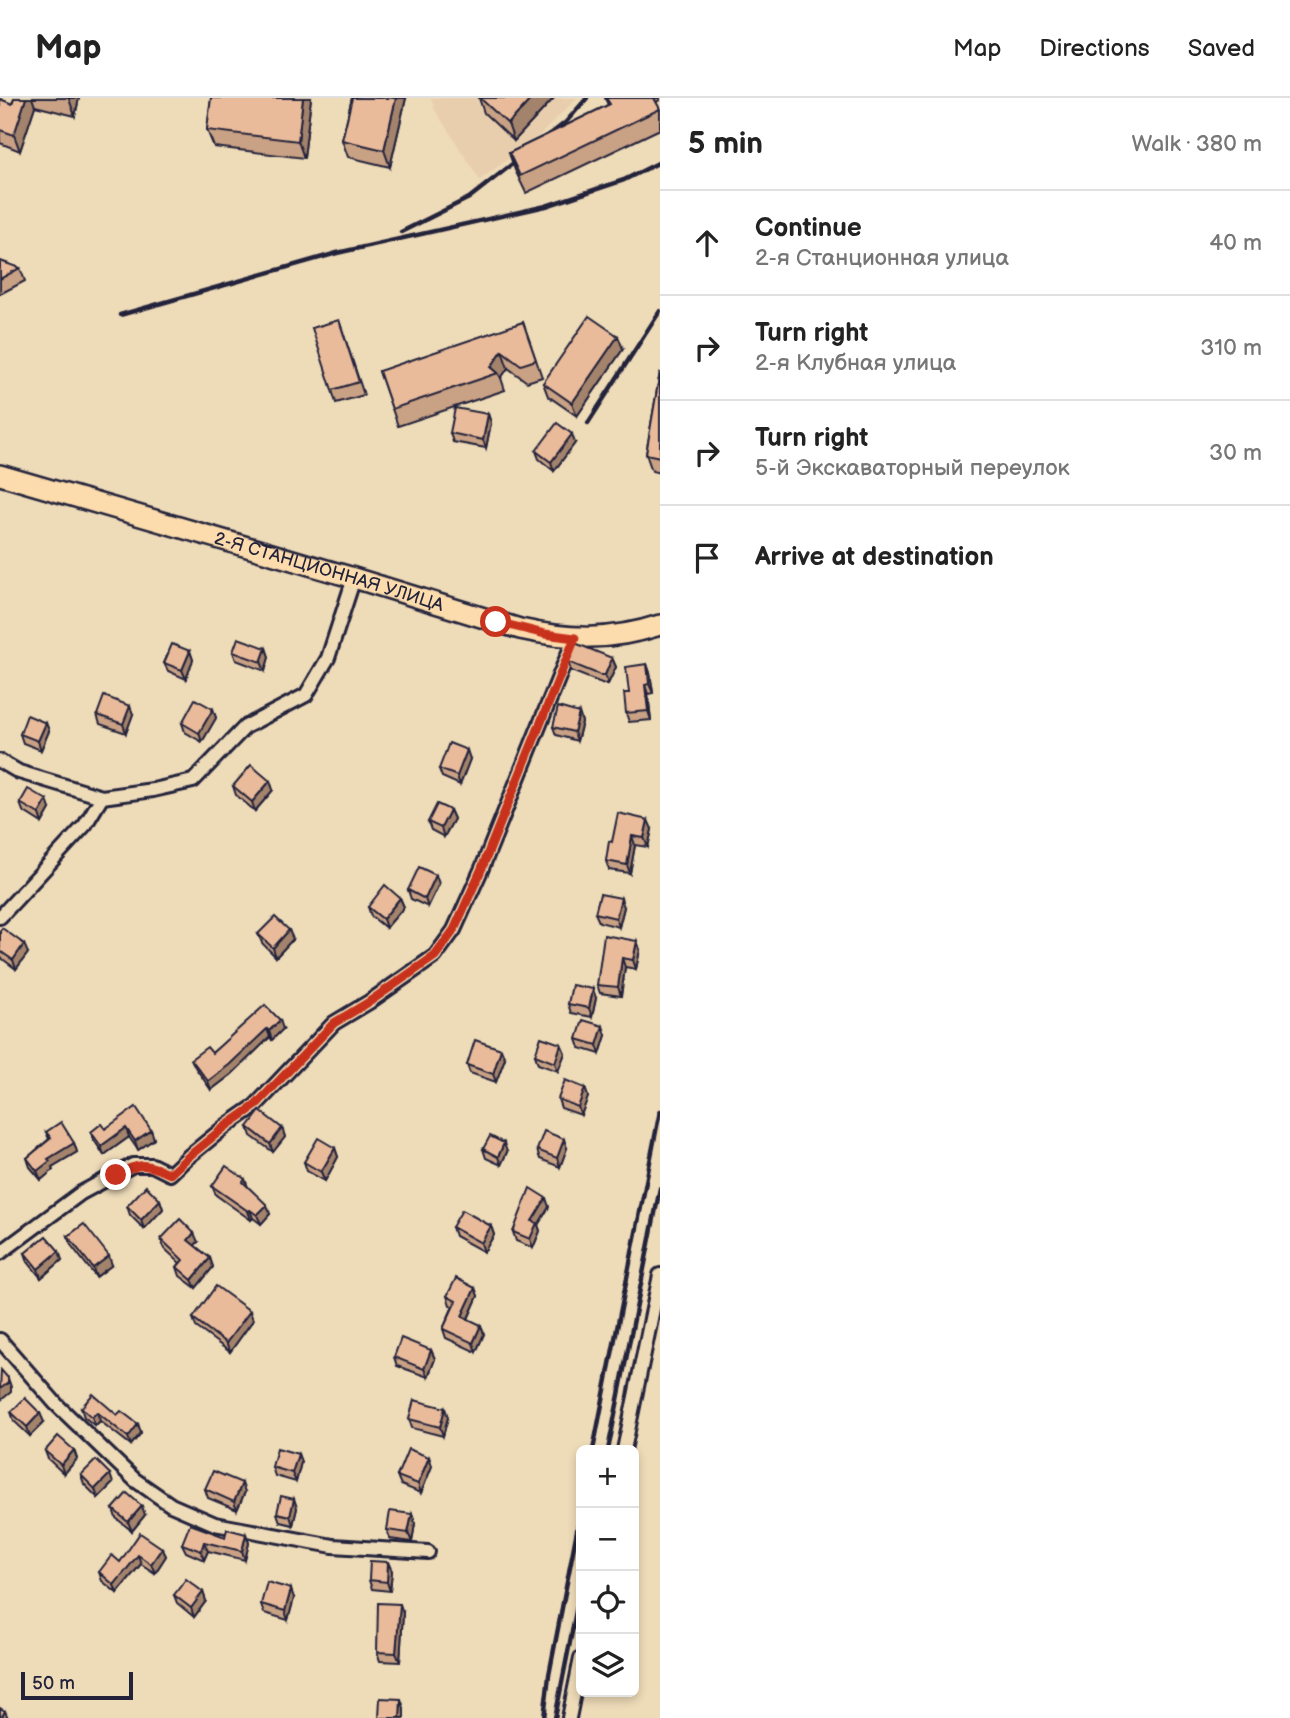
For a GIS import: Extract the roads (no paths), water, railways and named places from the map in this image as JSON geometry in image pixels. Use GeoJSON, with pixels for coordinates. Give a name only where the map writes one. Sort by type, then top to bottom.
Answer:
{"type":"FeatureCollection","features":[{"type":"Feature","properties":{"kind":"main road","name":"2-Я СТАНЦИОННАЯ УЛИЦА"},"geometry":{"type":"LineString","coordinates":[[0,475],[520,629],[575,638],[604,637],[660,625]]}},
{"type":"Feature","properties":{"kind":"street"},"geometry":{"type":"LineString","coordinates":[[0,761],[19,772],[102,797],[194,781],[245,727],[306,695],[328,658],[354,578]]}},
{"type":"Feature","properties":{"kind":"street"},"geometry":{"type":"LineString","coordinates":[[0,1253],[81,1193],[133,1165],[152,1166],[170,1174],[226,1126],[255,1106],[334,1023],[435,956],[454,930],[482,868],[575,638]]}},
{"type":"Feature","properties":{"kind":"street"},"geometry":{"type":"LineString","coordinates":[[0,917],[85,825],[102,797]]}},
{"type":"Feature","properties":{"kind":"street"},"geometry":{"type":"LineString","coordinates":[[625,1445],[660,1275]]}},
{"type":"Feature","properties":{"kind":"street"},"geometry":{"type":"LineString","coordinates":[[0,1340],[56,1404],[135,1480],[172,1505],[215,1524],[333,1546],[428,1552]]}},
{"type":"Feature","properties":{"kind":"street"},"geometry":{"type":"LineString","coordinates":[[569,1718],[576,1683]]}},
{"type":"Feature","properties":{"kind":"railway"},"geometry":{"type":"LineString","coordinates":[[401,232],[469,198],[566,122],[587,98]]}},
{"type":"Feature","properties":{"kind":"railway"},"geometry":{"type":"LineString","coordinates":[[120,315],[337,253],[546,206],[624,180],[660,162]]}},
{"type":"Feature","properties":{"kind":"railway"},"geometry":{"type":"LineString","coordinates":[[588,423],[660,311]]}},
{"type":"Feature","properties":{"kind":"railway"},"geometry":{"type":"LineString","coordinates":[[594,1445],[660,1111]]}},
{"type":"Feature","properties":{"kind":"railway"},"geometry":{"type":"LineString","coordinates":[[609,1445],[660,1188]]}},
{"type":"Feature","properties":{"kind":"railway"},"geometry":{"type":"LineString","coordinates":[[544,1718],[549,1675],[576,1536]]}},
{"type":"Feature","properties":{"kind":"railway"},"geometry":{"type":"LineString","coordinates":[[555,1718],[576,1611]]}}]}
